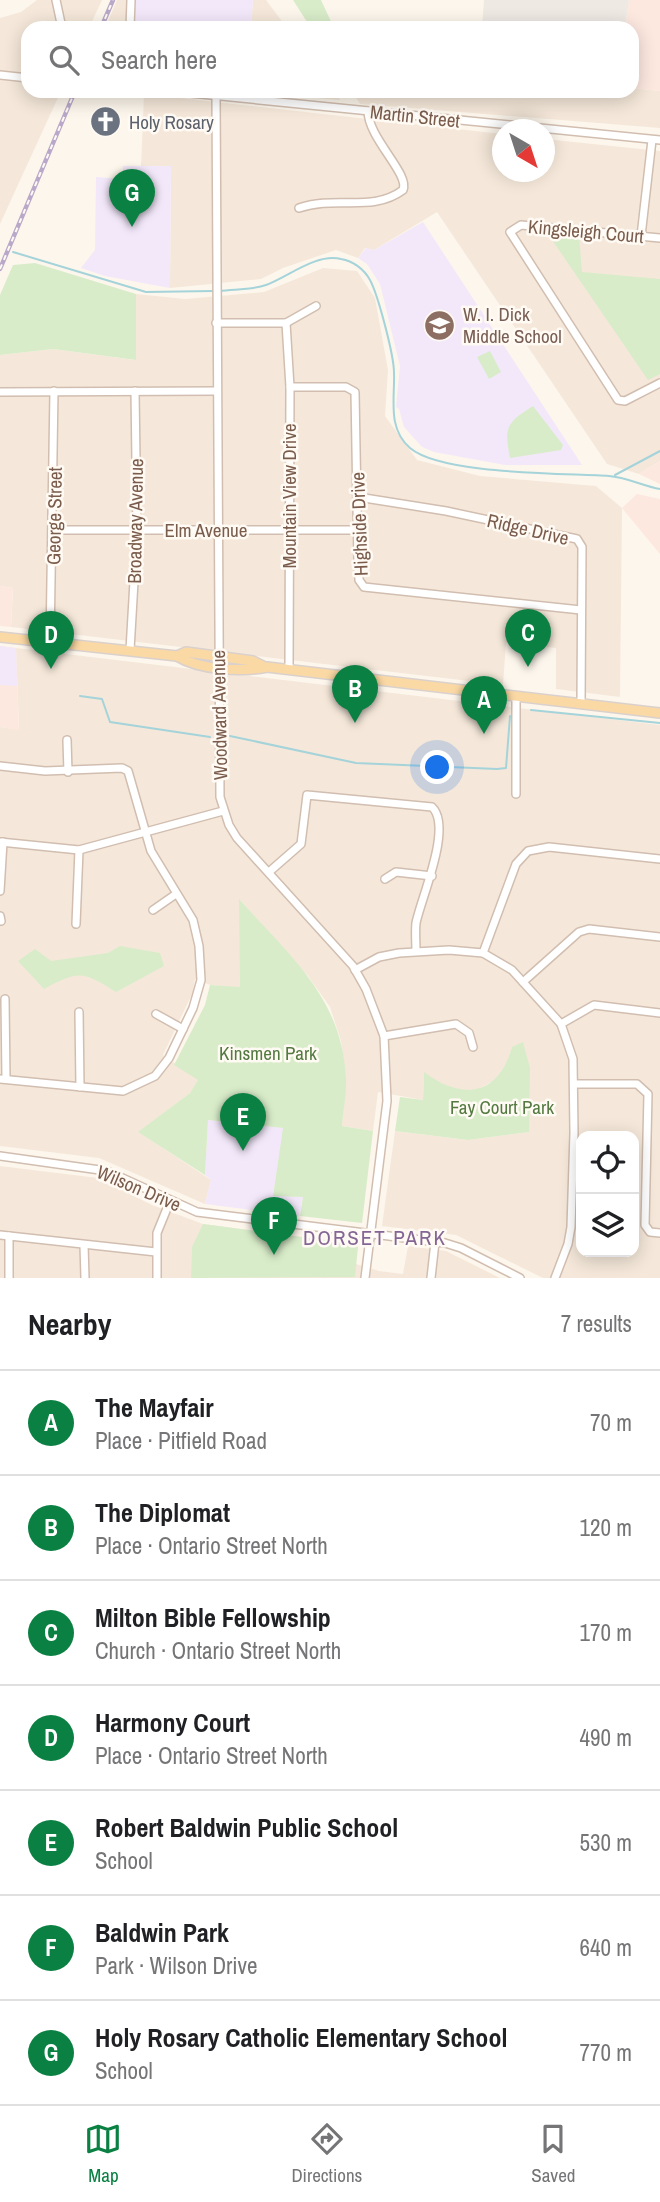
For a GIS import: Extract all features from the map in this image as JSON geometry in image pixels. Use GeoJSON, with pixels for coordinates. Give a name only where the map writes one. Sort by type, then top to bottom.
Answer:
{"type":"FeatureCollection","features":[{"type":"Feature","properties":{"kind":"main road"},"geometry":{"type":"LineString","coordinates":[[0,637],[177,656],[186,652],[219,661],[253,661],[265,667],[660,713]]}},
{"type":"Feature","properties":{"kind":"street"},"geometry":{"type":"LineString","coordinates":[[56,0],[60,21]]}},
{"type":"Feature","properties":{"kind":"street"},"geometry":{"type":"LineString","coordinates":[[130,21],[131,0]]}},
{"type":"Feature","properties":{"kind":"street"},"geometry":{"type":"LineString","coordinates":[[0,75],[21,77]]}},
{"type":"Feature","properties":{"kind":"street","name":"Woodward Avenue"},"geometry":{"type":"LineString","coordinates":[[216,98],[215,299],[220,797],[223,811],[237,838],[355,970],[384,1036],[387,1101],[365,1278]]}},
{"type":"Feature","properties":{"kind":"street","name":"Martin Street"},"geometry":{"type":"LineString","coordinates":[[236,98],[656,140]]}},
{"type":"Feature","properties":{"kind":"street"},"geometry":{"type":"LineString","coordinates":[[299,208],[338,200],[378,203],[403,190],[403,179],[370,129],[368,111]]}},
{"type":"Feature","properties":{"kind":"street"},"geometry":{"type":"LineString","coordinates":[[640,236],[656,140]]}},
{"type":"Feature","properties":{"kind":"street","name":"Kingsleigh Court"},"geometry":{"type":"LineString","coordinates":[[660,238],[521,225],[510,232],[618,400],[625,401],[660,383]]}},
{"type":"Feature","properties":{"kind":"street"},"geometry":{"type":"LineString","coordinates":[[216,323],[286,323],[316,306]]}},
{"type":"Feature","properties":{"kind":"street","name":"Mountain View Drive"},"geometry":{"type":"LineString","coordinates":[[286,323],[290,387],[289,669]]}},
{"type":"Feature","properties":{"kind":"street","name":"Highside Drive"},"geometry":{"type":"LineString","coordinates":[[290,387],[346,387],[355,393],[359,580],[363,587],[581,610]]}},
{"type":"Feature","properties":{"kind":"street","name":"George Street"},"geometry":{"type":"LineString","coordinates":[[50,642],[54,530],[54,390]]}},
{"type":"Feature","properties":{"kind":"street","name":"Broadway Avenue"},"geometry":{"type":"LineString","coordinates":[[130,650],[137,530],[135,391]]}},
{"type":"Feature","properties":{"kind":"street"},"geometry":{"type":"LineString","coordinates":[[0,392],[217,391]]}},
{"type":"Feature","properties":{"kind":"street","name":"Ridge Drive"},"geometry":{"type":"LineString","coordinates":[[358,497],[446,511],[577,539],[582,547],[581,703]]}},
{"type":"Feature","properties":{"kind":"street","name":"Elm Avenue"},"geometry":{"type":"LineString","coordinates":[[54,530],[358,530]]}},
{"type":"Feature","properties":{"kind":"street"},"geometry":{"type":"LineString","coordinates":[[516,696],[516,794]]}},
{"type":"Feature","properties":{"kind":"street"},"geometry":{"type":"LineString","coordinates":[[67,740],[68,772]]}},
{"type":"Feature","properties":{"kind":"street"},"geometry":{"type":"LineString","coordinates":[[0,766],[68,772],[122,768],[128,771],[148,832],[151,852],[192,920],[199,946],[201,980],[194,1008],[169,1058],[155,1076],[138,1087],[123,1091],[3,1079],[5,999]]}},
{"type":"Feature","properties":{"kind":"street"},"geometry":{"type":"LineString","coordinates":[[269,873],[301,844],[307,795],[432,807],[437,811],[438,821],[432,876],[416,924],[416,951]]}},
{"type":"Feature","properties":{"kind":"street"},"geometry":{"type":"LineString","coordinates":[[0,891],[2,842],[79,850],[223,811]]}},
{"type":"Feature","properties":{"kind":"street"},"geometry":{"type":"LineString","coordinates":[[483,953],[516,864],[528,851],[549,847],[660,859]]}},
{"type":"Feature","properties":{"kind":"street"},"geometry":{"type":"LineString","coordinates":[[76,924],[79,850]]}},
{"type":"Feature","properties":{"kind":"street"},"geometry":{"type":"LineString","coordinates":[[385,879],[396,872],[432,876]]}},
{"type":"Feature","properties":{"kind":"street"},"geometry":{"type":"LineString","coordinates":[[153,910],[176,894]]}},
{"type":"Feature","properties":{"kind":"street"},"geometry":{"type":"LineString","coordinates":[[523,982],[579,932],[589,929],[660,937]]}},
{"type":"Feature","properties":{"kind":"street"},"geometry":{"type":"LineString","coordinates":[[355,970],[379,957],[416,951],[483,953],[512,970],[561,1024],[573,1059],[575,1084],[571,1227],[568,1244],[555,1278]]}},
{"type":"Feature","properties":{"kind":"street"},"geometry":{"type":"LineString","coordinates":[[561,1024],[594,1005],[660,1013]]}},
{"type":"Feature","properties":{"kind":"street"},"geometry":{"type":"LineString","coordinates":[[79,1012],[80,1087]]}},
{"type":"Feature","properties":{"kind":"street"},"geometry":{"type":"LineString","coordinates":[[156,1014],[183,1029]]}},
{"type":"Feature","properties":{"kind":"street"},"geometry":{"type":"LineString","coordinates":[[384,1036],[456,1024],[469,1033],[473,1047]]}},
{"type":"Feature","properties":{"kind":"street"},"geometry":{"type":"LineString","coordinates":[[575,1084],[637,1084],[648,1094],[645,1225],[650,1232],[660,1233]]}},
{"type":"Feature","properties":{"kind":"street","name":"Wilson Drive"},"geometry":{"type":"LineString","coordinates":[[0,1156],[107,1171],[197,1212],[435,1242],[461,1248],[520,1278]]}},
{"type":"Feature","properties":{"kind":"street"},"geometry":{"type":"LineString","coordinates":[[157,1278],[159,1225],[170,1201]]}},
{"type":"Feature","properties":{"kind":"street"},"geometry":{"type":"LineString","coordinates":[[0,1235],[156,1252]]}},
{"type":"Feature","properties":{"kind":"street"},"geometry":{"type":"LineString","coordinates":[[9,1236],[9,1278]]}},
{"type":"Feature","properties":{"kind":"street"},"geometry":{"type":"LineString","coordinates":[[431,1278],[435,1242]]}},
{"type":"Feature","properties":{"kind":"street"},"geometry":{"type":"LineString","coordinates":[[85,1245],[85,1278]]}},
{"type":"Feature","properties":{"kind":"shaded area"},"geometry":{"type":"Polygon","coordinates":[[[37,0],[102,0],[92,21],[21,21],[21,98],[58,98],[0,224],[0,18],[21,12],[37,0]]]}},
{"type":"Feature","properties":{"kind":"shaded area"},"geometry":{"type":"Polygon","coordinates":[[[117,0],[136,0],[135,21],[108,21],[117,0]]]}},
{"type":"Feature","properties":{"kind":"shaded area"},"geometry":{"type":"Polygon","coordinates":[[[136,0],[253,0],[252,21],[135,21],[136,0]]]}},
{"type":"Feature","properties":{"kind":"shaded area"},"geometry":{"type":"Polygon","coordinates":[[[253,0],[266,0],[282,21],[252,21],[253,0]]]}},
{"type":"Feature","properties":{"kind":"shaded area"},"geometry":{"type":"Polygon","coordinates":[[[484,0],[629,0],[626,21],[482,21],[484,0]]]}},
{"type":"Feature","properties":{"kind":"shaded area"},"geometry":{"type":"Polygon","coordinates":[[[629,0],[660,0],[660,91],[639,89],[639,21],[626,21],[629,0]]]}},
{"type":"Feature","properties":{"kind":"shaded area"},"geometry":{"type":"Polygon","coordinates":[[[639,89],[660,91],[660,128],[360,104],[356,98],[639,98],[639,89]]]}},
{"type":"Feature","properties":{"kind":"shaded area"},"geometry":{"type":"Polygon","coordinates":[[[144,98],[180,98],[492,133],[492,182],[555,182],[555,140],[660,151],[660,461],[639,474],[607,464],[437,212],[374,250],[365,248],[358,258],[336,250],[283,268],[261,279],[170,288],[171,166],[141,166],[144,98]]]}},
{"type":"Feature","properties":{"kind":"shaded area"},"geometry":{"type":"Polygon","coordinates":[[[123,166],[171,166],[170,288],[105,276],[81,268],[95,250],[96,177],[123,179],[123,166]]]}},
{"type":"Feature","properties":{"kind":"shaded area","name":"W. I. Dick Middle School"},"geometry":{"type":"Polygon","coordinates":[[[423,222],[582,465],[505,465],[434,452],[422,447],[404,427],[396,407],[400,366],[380,284],[367,264],[358,258],[366,248],[374,250],[423,222]]]}},
{"type":"Feature","properties":{"kind":"shaded area"},"geometry":{"type":"Polygon","coordinates":[[[323,268],[357,271],[375,298],[388,370],[385,416],[417,460],[480,476],[596,486],[622,508],[620,697],[556,689],[556,648],[506,643],[503,685],[11,627],[13,588],[0,586],[0,355],[53,349],[135,360],[136,294],[185,299],[264,292],[323,268]]]}},
{"type":"Feature","properties":{"kind":"shaded area"},"geometry":{"type":"Polygon","coordinates":[[[660,461],[660,484],[639,474],[660,461]]]}},
{"type":"Feature","properties":{"kind":"shaded area"},"geometry":{"type":"Polygon","coordinates":[[[637,494],[660,499],[660,554],[622,508],[637,494]]]}},
{"type":"Feature","properties":{"kind":"shaded area"},"geometry":{"type":"Polygon","coordinates":[[[0,586],[13,588],[11,627],[0,626],[0,586]]]}},
{"type":"Feature","properties":{"kind":"shaded area"},"geometry":{"type":"Polygon","coordinates":[[[0,646],[16,648],[19,730],[0,727],[0,646]]]}},
{"type":"Feature","properties":{"kind":"shaded area"},"geometry":{"type":"Polygon","coordinates":[[[0,646],[16,648],[17,686],[0,685],[0,646]]]}},
{"type":"Feature","properties":{"kind":"shaded area"},"geometry":{"type":"Polygon","coordinates":[[[16,648],[660,725],[660,1278],[543,1278],[456,1235],[382,1226],[395,1131],[468,1140],[529,1132],[512,1047],[507,1065],[495,1080],[473,1092],[444,1088],[424,1073],[423,1100],[378,1092],[373,1131],[342,1126],[346,1079],[341,1041],[330,1007],[308,976],[240,900],[240,988],[210,985],[195,979],[193,992],[163,1055],[199,1080],[190,1093],[139,1132],[211,1180],[205,1204],[99,1158],[0,1146],[0,727],[19,729],[16,648]]]}},
{"type":"Feature","properties":{"kind":"shaded area"},"geometry":{"type":"Polygon","coordinates":[[[208,1120],[284,1128],[273,1195],[303,1197],[300,1216],[205,1204],[211,1180],[205,1175],[208,1120]]]}},
{"type":"Feature","properties":{"kind":"shaded area"},"geometry":{"type":"Polygon","coordinates":[[[0,1166],[98,1178],[152,1205],[203,1224],[355,1244],[356,1264],[379,1271],[403,1274],[408,1246],[446,1251],[500,1278],[0,1278],[0,1166]]]}},
{"type":"Feature","properties":{"kind":"green space"},"geometry":{"type":"Polygon","coordinates":[[[293,0],[321,0],[331,21],[306,21],[293,0]]]}},
{"type":"Feature","properties":{"kind":"green space"},"geometry":{"type":"Polygon","coordinates":[[[548,234],[579,235],[582,272],[660,279],[660,374],[648,380],[548,234]]]}},
{"type":"Feature","properties":{"kind":"green space"},"geometry":{"type":"Polygon","coordinates":[[[35,263],[136,294],[136,360],[53,349],[0,355],[0,295],[13,265],[35,263]]]}},
{"type":"Feature","properties":{"kind":"green space"},"geometry":{"type":"Polygon","coordinates":[[[490,351],[501,372],[489,379],[477,357],[490,351]]]}},
{"type":"Feature","properties":{"kind":"green space"},"geometry":{"type":"Polygon","coordinates":[[[533,406],[563,445],[561,450],[510,458],[507,439],[509,427],[517,417],[533,406]]]}},
{"type":"Feature","properties":{"kind":"green space","name":"Kinsmen Park"},"geometry":{"type":"Polygon","coordinates":[[[239,899],[310,979],[335,1024],[346,1078],[342,1126],[373,1131],[362,1223],[300,1216],[303,1197],[273,1196],[283,1128],[208,1120],[205,1175],[138,1132],[190,1093],[198,1080],[174,1065],[205,1005],[210,985],[240,987],[239,899]]]}},
{"type":"Feature","properties":{"kind":"green space"},"geometry":{"type":"Polygon","coordinates":[[[120,946],[160,953],[164,966],[116,992],[96,980],[81,976],[65,978],[44,989],[18,961],[35,949],[51,961],[108,953],[120,946]]]}},
{"type":"Feature","properties":{"kind":"green space","name":"Fay Court Park"},"geometry":{"type":"Polygon","coordinates":[[[523,1042],[530,1068],[529,1132],[468,1140],[395,1131],[400,1097],[423,1100],[424,1072],[451,1087],[477,1089],[498,1076],[512,1047],[523,1042]]]}},
{"type":"Feature","properties":{"kind":"green space"},"geometry":{"type":"Polygon","coordinates":[[[203,1224],[355,1244],[358,1247],[355,1277],[191,1278],[192,1247],[203,1224]]]}},
{"type":"Feature","properties":{"kind":"waterway"},"geometry":{"type":"LineString","coordinates":[[13,252],[146,292],[213,291]]}},
{"type":"Feature","properties":{"kind":"waterway"},"geometry":{"type":"LineString","coordinates":[[219,291],[266,285],[322,259],[350,262],[368,276],[377,298],[393,364],[395,422],[398,432],[410,448],[426,457],[475,468],[615,477],[660,489]]}},
{"type":"Feature","properties":{"kind":"waterway"},"geometry":{"type":"LineString","coordinates":[[615,475],[660,451]]}},
{"type":"Feature","properties":{"kind":"waterway"},"geometry":{"type":"LineString","coordinates":[[80,696],[102,699],[110,722],[210,737]]}},
{"type":"Feature","properties":{"kind":"waterway"},"geometry":{"type":"LineString","coordinates":[[531,710],[660,723]]}},
{"type":"Feature","properties":{"kind":"waterway"},"geometry":{"type":"LineString","coordinates":[[230,736],[356,763],[497,769],[506,768],[510,716]]}},
{"type":"Feature","properties":{"kind":"railway"},"geometry":{"type":"LineString","coordinates":[[104,21],[113,0]]}},
{"type":"Feature","properties":{"kind":"railway"},"geometry":{"type":"LineString","coordinates":[[0,269],[72,98]]}},
{"type":"Feature","properties":{"kind":"place","name":"Holy Rosary"},"geometry":{"type":"Point","coordinates":[106,122]}},
{"type":"Feature","properties":{"kind":"place","name":"Holy Rosary Catholic Elementary School"},"geometry":{"type":"Point","coordinates":[132,227]}},
{"type":"Feature","properties":{"kind":"place","name":"W. I. Dick Middle School"},"geometry":{"type":"Point","coordinates":[440,325]}},
{"type":"Feature","properties":{"kind":"place","name":"Milton Bible Fellowship"},"geometry":{"type":"Point","coordinates":[528,667]}},
{"type":"Feature","properties":{"kind":"place","name":"Harmony Court"},"geometry":{"type":"Point","coordinates":[51,669]}},
{"type":"Feature","properties":{"kind":"place","name":"The Diplomat"},"geometry":{"type":"Point","coordinates":[355,723]}},
{"type":"Feature","properties":{"kind":"place","name":"The Mayfair"},"geometry":{"type":"Point","coordinates":[484,734]}},
{"type":"Feature","properties":{"kind":"place","name":"Robert Baldwin Public School"},"geometry":{"type":"Point","coordinates":[243,1151]}},
{"type":"Feature","properties":{"kind":"place","name":"Baldwin Park"},"geometry":{"type":"Point","coordinates":[274,1255]}},
{"type":"Feature","properties":{"kind":"district","name":"DORSET PARK"},"geometry":{"type":"Point","coordinates":[375,1237]}}]}
